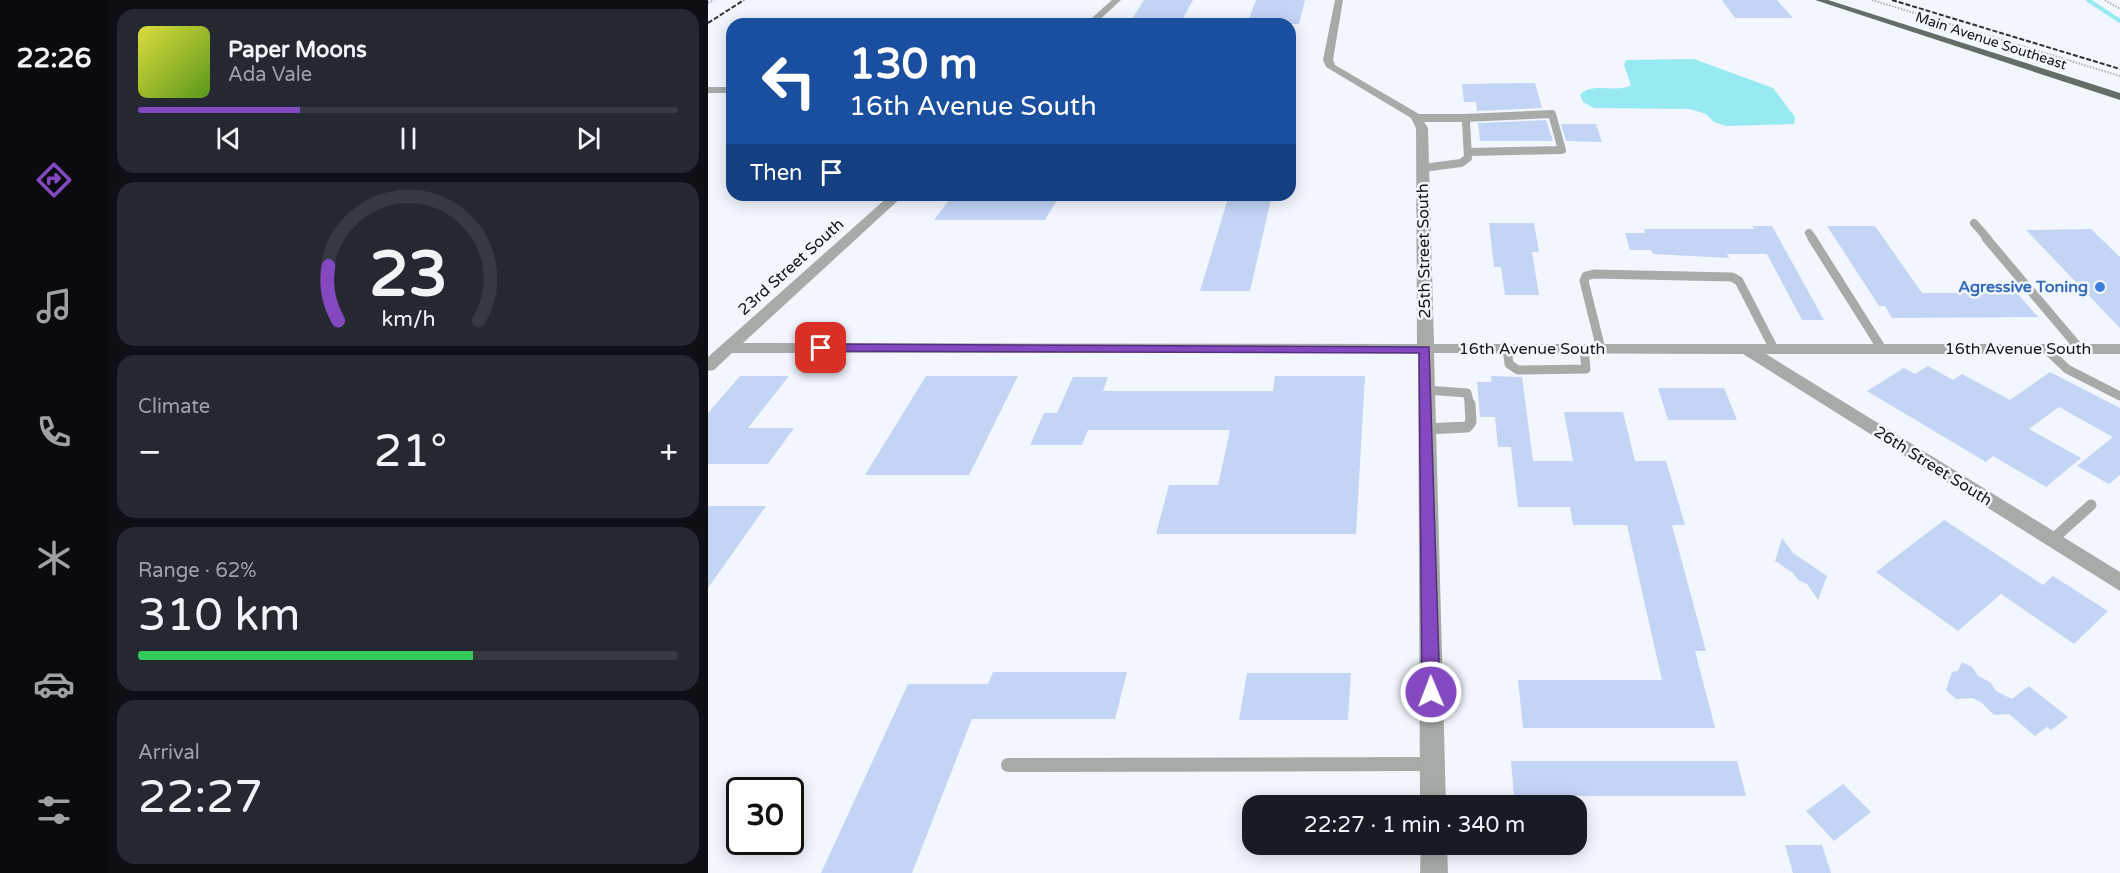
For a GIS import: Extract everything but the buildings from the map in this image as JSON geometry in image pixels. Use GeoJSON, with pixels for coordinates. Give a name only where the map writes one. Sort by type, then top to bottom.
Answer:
{"type":"FeatureCollection","features":[{"type":"Feature","properties":{"kind":"main road","name":"Main Avenue Southeast"},"geometry":{"type":"LineString","coordinates":[[1819,0],[2120,97]]}},
{"type":"Feature","properties":{"kind":"main road","name":"Main Avenue Southeast"},"geometry":{"type":"LineString","coordinates":[[1846,0],[2120,86]]}},
{"type":"Feature","properties":{"kind":"street"},"geometry":{"type":"LineString","coordinates":[[1097,18],[1117,0]]}},
{"type":"Feature","properties":{"kind":"street"},"geometry":{"type":"LineString","coordinates":[[1339,0],[1328,60],[1331,67],[1416,118]]}},
{"type":"Feature","properties":{"kind":"street"},"geometry":{"type":"LineString","coordinates":[[708,90],[726,90]]}},
{"type":"Feature","properties":{"kind":"street","name":"25th Street South"},"geometry":{"type":"LineString","coordinates":[[1416,118],[1422,128],[1423,168],[1433,795]]}},
{"type":"Feature","properties":{"kind":"street","name":"23rd Street South"},"geometry":{"type":"LineString","coordinates":[[708,366],[891,201]]}},
{"type":"Feature","properties":{"kind":"street","name":"16th Avenue South"},"geometry":{"type":"LineString","coordinates":[[728,348],[2120,349]]}},
{"type":"Feature","properties":{"kind":"street","name":"26th Street South"},"geometry":{"type":"LineString","coordinates":[[1747,349],[2120,583]]}},
{"type":"Feature","properties":{"kind":"street"},"geometry":{"type":"LineString","coordinates":[[1434,855],[1434,873]]}},
{"type":"Feature","properties":{"kind":"lane"},"geometry":{"type":"LineString","coordinates":[[1416,118],[1552,114],[1562,150],[1468,152]]}},
{"type":"Feature","properties":{"kind":"lane"},"geometry":{"type":"LineString","coordinates":[[1423,168],[1461,163],[1468,158],[1464,118]]}},
{"type":"Feature","properties":{"kind":"lane"},"geometry":{"type":"LineString","coordinates":[[1974,223],[2080,349]]}},
{"type":"Feature","properties":{"kind":"lane"},"geometry":{"type":"LineString","coordinates":[[1809,232],[1882,349]]}},
{"type":"Feature","properties":{"kind":"lane"},"geometry":{"type":"LineString","coordinates":[[1601,349],[1584,281],[1586,276],[1594,274],[1732,277],[1739,280],[1774,349]]}},
{"type":"Feature","properties":{"kind":"lane"},"geometry":{"type":"LineString","coordinates":[[2046,349],[2067,369],[2120,396]]}},
{"type":"Feature","properties":{"kind":"lane"},"geometry":{"type":"LineString","coordinates":[[1426,390],[1467,393],[1470,398],[1471,422],[1467,427],[1457,429],[1426,429]]}},
{"type":"Feature","properties":{"kind":"lane"},"geometry":{"type":"LineString","coordinates":[[2052,540],[2091,504]]}},
{"type":"Feature","properties":{"kind":"lane"},"geometry":{"type":"LineString","coordinates":[[1008,765],[1432,764]]}},
{"type":"Feature","properties":{"kind":"path"},"geometry":{"type":"LineString","coordinates":[[708,3],[714,0]]}},
{"type":"Feature","properties":{"kind":"path"},"geometry":{"type":"LineString","coordinates":[[1872,0],[2120,76]]}},
{"type":"Feature","properties":{"kind":"path"},"geometry":{"type":"LineString","coordinates":[[2105,0],[2120,9]]}},
{"type":"Feature","properties":{"kind":"water"},"geometry":{"type":"Polygon","coordinates":[[[1694,59],[1773,88],[1795,117],[1794,124],[1726,126],[1714,122],[1706,114],[1690,109],[1594,108],[1583,102],[1580,95],[1591,89],[1631,85],[1624,65],[1626,60],[1694,59]]]}},
{"type":"Feature","properties":{"kind":"waterway"},"geometry":{"type":"LineString","coordinates":[[2088,0],[2120,21]]}},
{"type":"Feature","properties":{"kind":"railway"},"geometry":{"type":"LineString","coordinates":[[708,23],[744,0]]}},
{"type":"Feature","properties":{"kind":"railway"},"geometry":{"type":"LineString","coordinates":[[1892,0],[2120,69]]}},
{"type":"Feature","properties":{"kind":"place","name":"Agressive Toning"},"geometry":{"type":"Point","coordinates":[2100,287]}},
{"type":"Feature","properties":{"kind":"route"},"geometry":{"type":"LineString","coordinates":[[821,348],[1425,350],[1431,692]]}}]}
